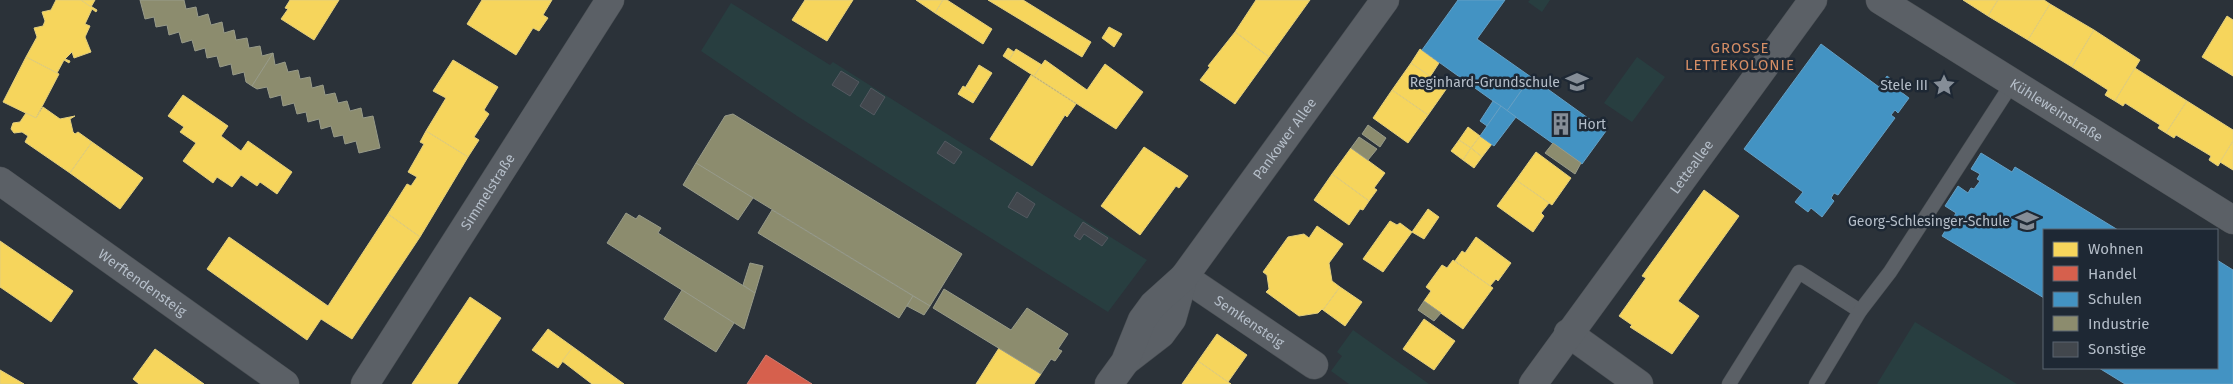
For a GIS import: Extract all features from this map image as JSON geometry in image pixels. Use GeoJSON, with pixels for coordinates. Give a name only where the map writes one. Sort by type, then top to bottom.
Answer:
{"type":"FeatureCollection","features":[{"type":"Feature","properties":{"kind":"street","name":"Simmelstraße"},"geometry":{"type":"LineString","coordinates":[[365,384],[610,0]]}},
{"type":"Feature","properties":{"kind":"street","name":"Pankower Allee"},"geometry":{"type":"LineString","coordinates":[[1109,384],[1125,362],[1142,320],[1153,305],[1184,277],[1385,0]]}},
{"type":"Feature","properties":{"kind":"street","name":"Letteallee"},"geometry":{"type":"LineString","coordinates":[[1533,384],[1568,333],[1813,0]]}},
{"type":"Feature","properties":{"kind":"street","name":"Kühleweinstraße"},"geometry":{"type":"LineString","coordinates":[[1880,0],[2233,220]]}},
{"type":"Feature","properties":{"kind":"street","name":"Werftendensteig"},"geometry":{"type":"LineString","coordinates":[[0,180],[284,384]]}},
{"type":"Feature","properties":{"kind":"street","name":"Semkensteig"},"geometry":{"type":"LineString","coordinates":[[1184,277],[1314,365]]}},
{"type":"Feature","properties":{"kind":"street"},"geometry":{"type":"LineString","coordinates":[[1568,333],[1639,384]]}},
{"type":"Feature","properties":{"kind":"lane"},"geometry":{"type":"LineString","coordinates":[[1816,384],[1860,312],[1890,272],[2013,82]]}},
{"type":"Feature","properties":{"kind":"lane"},"geometry":{"type":"LineString","coordinates":[[1729,384],[1799,272],[1860,312]]}},
{"type":"Feature","properties":{"kind":"green space"},"geometry":{"type":"Polygon","coordinates":[[[1530,0],[1550,0],[1542,12],[1528,2],[1530,0]]]}},
{"type":"Feature","properties":{"kind":"green space"},"geometry":{"type":"Polygon","coordinates":[[[731,3],[830,65],[833,62],[1147,260],[1108,312],[797,116],[701,51],[731,3]]]}},
{"type":"Feature","properties":{"kind":"green space"},"geometry":{"type":"Polygon","coordinates":[[[1637,57],[1665,77],[1632,122],[1604,103],[1637,57]]]}},
{"type":"Feature","properties":{"kind":"green space"},"geometry":{"type":"Polygon","coordinates":[[[1915,322],[2017,384],[1877,384],[1915,322]]]}},
{"type":"Feature","properties":{"kind":"green space"},"geometry":{"type":"Polygon","coordinates":[[[1353,330],[1429,384],[1349,384],[1331,371],[1342,356],[1337,352],[1353,330]]]}},
{"type":"Feature","properties":{"kind":"building: Wohnen"},"geometry":{"type":"Polygon","coordinates":[[[56,0],[81,0],[97,10],[96,12],[92,9],[85,24],[90,26],[85,37],[91,52],[74,58],[72,52],[65,59],[70,61],[69,63],[64,60],[57,73],[26,57],[37,37],[34,28],[43,26],[45,21],[42,12],[51,10],[56,0]]]}},
{"type":"Feature","properties":{"kind":"building: Wohnen"},"geometry":{"type":"Polygon","coordinates":[[[81,0],[95,0],[91,7],[81,0]]]}},
{"type":"Feature","properties":{"kind":"building: Wohnen"},"geometry":{"type":"Polygon","coordinates":[[[290,0],[339,0],[314,40],[281,19],[288,9],[285,8],[290,0]]]}},
{"type":"Feature","properties":{"kind":"building: Wohnen"},"geometry":{"type":"Polygon","coordinates":[[[482,0],[552,0],[543,15],[548,18],[539,31],[533,28],[516,55],[467,24],[482,0]]]}},
{"type":"Feature","properties":{"kind":"building: Wohnen"},"geometry":{"type":"Polygon","coordinates":[[[805,0],[853,0],[827,41],[792,20],[805,0]]]}},
{"type":"Feature","properties":{"kind":"building: Wohnen"},"geometry":{"type":"Polygon","coordinates":[[[916,0],[943,0],[935,13],[916,0]]]}},
{"type":"Feature","properties":{"kind":"building: Wohnen"},"geometry":{"type":"Polygon","coordinates":[[[943,0],[947,0],[992,29],[983,44],[935,13],[943,0]]]}},
{"type":"Feature","properties":{"kind":"building: Wohnen"},"geometry":{"type":"Polygon","coordinates":[[[988,0],[1023,0],[1091,42],[1082,57],[988,0]]]}},
{"type":"Feature","properties":{"kind":"building: Wohnen"},"geometry":{"type":"Polygon","coordinates":[[[1256,0],[1310,0],[1269,57],[1235,32],[1256,0]]]}},
{"type":"Feature","properties":{"kind":"building: Wohnen"},"geometry":{"type":"Polygon","coordinates":[[[1963,0],[1998,0],[1988,16],[1963,0]]]}},
{"type":"Feature","properties":{"kind":"building: Wohnen"},"geometry":{"type":"Polygon","coordinates":[[[1998,0],[2044,0],[2050,4],[2028,40],[1988,16],[1998,0]]]}},
{"type":"Feature","properties":{"kind":"building: Wohnen"},"geometry":{"type":"Polygon","coordinates":[[[2050,4],[2094,30],[2072,67],[2028,40],[2050,4]]]}},
{"type":"Feature","properties":{"kind":"building: Wohnen"},"geometry":{"type":"Polygon","coordinates":[[[2227,16],[2233,20],[2233,76],[2202,57],[2227,16]]]}},
{"type":"Feature","properties":{"kind":"building: Wohnen"},"geometry":{"type":"Polygon","coordinates":[[[1109,27],[1122,34],[1114,47],[1102,38],[1109,27]]]}},
{"type":"Feature","properties":{"kind":"building: Wohnen"},"geometry":{"type":"Polygon","coordinates":[[[2094,30],[2140,60],[2115,101],[2105,95],[2108,90],[2072,67],[2094,30]]]}},
{"type":"Feature","properties":{"kind":"building: Wohnen"},"geometry":{"type":"Polygon","coordinates":[[[1235,32],[1269,57],[1235,104],[1200,80],[1210,67],[1208,66],[1235,32]]]}},
{"type":"Feature","properties":{"kind":"building: Wohnen"},"geometry":{"type":"Polygon","coordinates":[[[1008,48],[1014,52],[1009,60],[1003,56],[1008,48]]]}},
{"type":"Feature","properties":{"kind":"building: Wohnen"},"geometry":{"type":"Polygon","coordinates":[[[1016,49],[1042,65],[1034,76],[1009,60],[1016,49]]]}},
{"type":"Feature","properties":{"kind":"building: Wohnen"},"geometry":{"type":"Polygon","coordinates":[[[1420,49],[1439,63],[1430,77],[1411,63],[1420,49]]]}},
{"type":"Feature","properties":{"kind":"building: Wohnen"},"geometry":{"type":"Polygon","coordinates":[[[26,57],[59,74],[36,118],[3,102],[26,57]]]}},
{"type":"Feature","properties":{"kind":"building: Wohnen"},"geometry":{"type":"Polygon","coordinates":[[[453,60],[498,87],[484,110],[489,114],[474,137],[479,140],[468,157],[426,131],[446,98],[433,91],[453,60]]]}},
{"type":"Feature","properties":{"kind":"building: Wohnen"},"geometry":{"type":"Polygon","coordinates":[[[1045,60],[1087,90],[1105,64],[1143,92],[1116,129],[1034,76],[1045,60]]]}},
{"type":"Feature","properties":{"kind":"building: Wohnen"},"geometry":{"type":"Polygon","coordinates":[[[1411,63],[1447,88],[1428,115],[1392,90],[1411,63]]]}},
{"type":"Feature","properties":{"kind":"building: Wohnen"},"geometry":{"type":"Polygon","coordinates":[[[979,65],[992,73],[978,95],[965,88],[979,65]]]}},
{"type":"Feature","properties":{"kind":"building: Wohnen"},"geometry":{"type":"Polygon","coordinates":[[[2135,68],[2187,101],[2166,133],[2158,128],[2160,125],[2125,103],[2123,106],[2115,101],[2135,68]]]}},
{"type":"Feature","properties":{"kind":"building: Wohnen"},"geometry":{"type":"Polygon","coordinates":[[[1031,75],[1076,104],[1067,117],[1065,115],[1032,166],[990,139],[1031,75]]]}},
{"type":"Feature","properties":{"kind":"building: Wohnen"},"geometry":{"type":"Polygon","coordinates":[[[963,86],[978,95],[973,103],[958,94],[963,86]]]}},
{"type":"Feature","properties":{"kind":"building: Wohnen"},"geometry":{"type":"Polygon","coordinates":[[[1392,90],[1428,115],[1408,143],[1373,118],[1392,90]]]}},
{"type":"Feature","properties":{"kind":"building: Wohnen"},"geometry":{"type":"Polygon","coordinates":[[[183,95],[228,126],[221,136],[241,151],[248,141],[292,172],[277,194],[260,182],[257,186],[241,175],[232,187],[217,177],[213,183],[183,161],[196,143],[180,132],[184,127],[168,116],[183,95]]]}},
{"type":"Feature","properties":{"kind":"building: Wohnen"},"geometry":{"type":"Polygon","coordinates":[[[2187,101],[2233,130],[2233,141],[2218,166],[2209,160],[2211,156],[2176,135],[2174,138],[2166,133],[2187,101]]]}},
{"type":"Feature","properties":{"kind":"building: Wohnen"},"geometry":{"type":"Polygon","coordinates":[[[43,107],[60,119],[75,116],[70,119],[73,132],[75,134],[78,132],[92,142],[70,173],[25,142],[28,136],[22,132],[14,133],[11,129],[13,123],[20,122],[26,113],[36,118],[43,107]]]}},
{"type":"Feature","properties":{"kind":"building: Wohnen"},"geometry":{"type":"Polygon","coordinates":[[[1468,127],[1480,136],[1471,148],[1459,140],[1468,127]]]}},
{"type":"Feature","properties":{"kind":"building: Wohnen"},"geometry":{"type":"Polygon","coordinates":[[[426,131],[468,157],[420,237],[388,214],[407,184],[411,186],[417,177],[408,172],[424,144],[420,142],[426,131]]]}},
{"type":"Feature","properties":{"kind":"building: Wohnen"},"geometry":{"type":"Polygon","coordinates":[[[1480,136],[1492,144],[1482,157],[1471,148],[1480,136]]]}},
{"type":"Feature","properties":{"kind":"building: Wohnen"},"geometry":{"type":"Polygon","coordinates":[[[1459,140],[1471,148],[1463,160],[1451,151],[1459,140]]]}},
{"type":"Feature","properties":{"kind":"building: Wohnen"},"geometry":{"type":"Polygon","coordinates":[[[2233,141],[2233,170],[2220,162],[2233,141]]]}},
{"type":"Feature","properties":{"kind":"building: Wohnen"},"geometry":{"type":"Polygon","coordinates":[[[92,142],[143,178],[120,209],[70,173],[92,142]]]}},
{"type":"Feature","properties":{"kind":"building: Wohnen"},"geometry":{"type":"Polygon","coordinates":[[[1144,147],[1188,176],[1179,188],[1176,186],[1140,235],[1101,206],[1144,147]]]}},
{"type":"Feature","properties":{"kind":"building: Wohnen"},"geometry":{"type":"Polygon","coordinates":[[[1351,148],[1385,173],[1374,188],[1377,190],[1369,201],[1332,174],[1351,148]]]}},
{"type":"Feature","properties":{"kind":"building: Wohnen"},"geometry":{"type":"Polygon","coordinates":[[[1471,148],[1482,157],[1474,168],[1463,160],[1471,148]]]}},
{"type":"Feature","properties":{"kind":"building: Wohnen"},"geometry":{"type":"Polygon","coordinates":[[[1536,152],[1571,178],[1552,205],[1516,180],[1536,152]]]}},
{"type":"Feature","properties":{"kind":"building: Wohnen"},"geometry":{"type":"Polygon","coordinates":[[[1332,174],[1369,201],[1363,210],[1360,209],[1349,225],[1314,200],[1332,174]]]}},
{"type":"Feature","properties":{"kind":"building: Wohnen"},"geometry":{"type":"Polygon","coordinates":[[[1516,180],[1549,203],[1541,213],[1544,216],[1533,232],[1497,206],[1516,180]]]}},
{"type":"Feature","properties":{"kind":"building: Wohnen"},"geometry":{"type":"Polygon","coordinates":[[[1704,190],[1739,216],[1678,301],[1699,316],[1672,354],[1630,327],[1632,325],[1619,316],[1646,278],[1642,276],[1704,190]]]}},
{"type":"Feature","properties":{"kind":"building: Wohnen"},"geometry":{"type":"Polygon","coordinates":[[[1428,209],[1439,217],[1424,239],[1412,232],[1428,209]]]}},
{"type":"Feature","properties":{"kind":"building: Wohnen"},"geometry":{"type":"Polygon","coordinates":[[[388,214],[420,237],[352,339],[321,319],[307,340],[207,269],[229,237],[328,306],[388,214]]]}},
{"type":"Feature","properties":{"kind":"building: Wohnen"},"geometry":{"type":"Polygon","coordinates":[[[1390,221],[1397,225],[1400,223],[1412,232],[1383,272],[1363,259],[1390,221]]]}},
{"type":"Feature","properties":{"kind":"building: Wohnen"},"geometry":{"type":"Polygon","coordinates":[[[1317,226],[1343,244],[1329,263],[1332,281],[1340,287],[1323,310],[1318,313],[1299,316],[1266,292],[1269,289],[1267,275],[1263,272],[1288,237],[1304,234],[1309,238],[1317,226]]]}},
{"type":"Feature","properties":{"kind":"building: Wohnen"},"geometry":{"type":"Polygon","coordinates":[[[1476,237],[1511,263],[1498,281],[1496,279],[1490,286],[1455,261],[1462,251],[1465,253],[1476,237]]]}},
{"type":"Feature","properties":{"kind":"building: Wohnen"},"geometry":{"type":"Polygon","coordinates":[[[0,241],[73,291],[51,322],[0,287],[0,241]]]}},
{"type":"Feature","properties":{"kind":"building: Wohnen"},"geometry":{"type":"Polygon","coordinates":[[[1453,260],[1493,288],[1463,329],[1424,301],[1431,291],[1426,287],[1442,265],[1447,268],[1453,260]]]}},
{"type":"Feature","properties":{"kind":"building: Wohnen"},"geometry":{"type":"Polygon","coordinates":[[[1340,287],[1362,302],[1345,326],[1323,310],[1340,287]]]}},
{"type":"Feature","properties":{"kind":"building: Wohnen"},"geometry":{"type":"Polygon","coordinates":[[[470,297],[501,318],[457,384],[412,384],[470,297]]]}},
{"type":"Feature","properties":{"kind":"building: Wohnen"},"geometry":{"type":"Polygon","coordinates":[[[1424,319],[1455,341],[1434,370],[1403,349],[1424,319]]]}},
{"type":"Feature","properties":{"kind":"building: Wohnen"},"geometry":{"type":"Polygon","coordinates":[[[548,329],[573,347],[558,368],[532,350],[548,329]]]}},
{"type":"Feature","properties":{"kind":"building: Wohnen"},"geometry":{"type":"Polygon","coordinates":[[[1217,334],[1247,355],[1228,382],[1198,361],[1217,334]]]}},
{"type":"Feature","properties":{"kind":"building: Wohnen"},"geometry":{"type":"Polygon","coordinates":[[[573,347],[624,384],[592,384],[562,361],[573,347]]]}},
{"type":"Feature","properties":{"kind":"building: Wohnen"},"geometry":{"type":"Polygon","coordinates":[[[999,348],[1041,374],[1034,384],[976,384],[999,348]]]}},
{"type":"Feature","properties":{"kind":"building: Wohnen"},"geometry":{"type":"Polygon","coordinates":[[[155,349],[204,384],[139,384],[133,379],[155,349]]]}},
{"type":"Feature","properties":{"kind":"building: Wohnen"},"geometry":{"type":"Polygon","coordinates":[[[1198,361],[1228,382],[1231,384],[1182,384],[1198,361]]]}},
{"type":"Feature","properties":{"kind":"building: Wohnen"},"geometry":{"type":"Polygon","coordinates":[[[0,370],[24,384],[0,384],[0,370]]]}},
{"type":"Feature","properties":{"kind":"building: Handel"},"geometry":{"type":"Polygon","coordinates":[[[766,355],[812,384],[747,384],[766,355]]]}},
{"type":"Feature","properties":{"kind":"building: Schulen"},"geometry":{"type":"Polygon","coordinates":[[[1458,0],[1505,0],[1477,39],[1531,77],[1507,111],[1422,50],[1458,0]]]}},
{"type":"Feature","properties":{"kind":"building: Schulen"},"geometry":{"type":"Polygon","coordinates":[[[1821,44],[1879,87],[1887,76],[1900,86],[1897,89],[1909,98],[1898,113],[1895,110],[1891,115],[1895,118],[1838,195],[1834,193],[1831,198],[1834,201],[1822,217],[1811,208],[1808,212],[1795,202],[1803,192],[1744,149],[1821,44]]]}},
{"type":"Feature","properties":{"kind":"building: Schulen","name":"Hort"},"geometry":{"type":"Polygon","coordinates":[[[1531,77],[1606,131],[1582,164],[1507,111],[1531,77]]]}},
{"type":"Feature","properties":{"kind":"building: Schulen"},"geometry":{"type":"Polygon","coordinates":[[[1493,101],[1501,106],[1487,126],[1480,121],[1493,101]]]}},
{"type":"Feature","properties":{"kind":"building: Schulen"},"geometry":{"type":"Polygon","coordinates":[[[1501,106],[1516,117],[1494,146],[1480,136],[1501,106]]]}},
{"type":"Feature","properties":{"kind":"building: Schulen","name":"Georg-Schlesinger-Schule"},"geometry":{"type":"Polygon","coordinates":[[[1981,153],[2012,172],[2015,167],[2116,229],[2043,229],[2043,297],[1942,236],[1956,213],[1945,206],[1958,186],[1968,193],[1980,181],[1977,179],[1980,174],[1971,169],[1981,153]]]}},
{"type":"Feature","properties":{"kind":"building: Schulen"},"geometry":{"type":"Polygon","coordinates":[[[2218,261],[2233,270],[2233,384],[2125,384],[2101,369],[2218,369],[2218,261]]]}},
{"type":"Feature","properties":{"kind":"building: Industrie"},"geometry":{"type":"Polygon","coordinates":[[[140,0],[184,0],[186,9],[196,7],[198,17],[208,14],[211,25],[222,22],[224,33],[234,30],[236,40],[247,38],[249,48],[260,46],[262,56],[273,53],[252,86],[246,82],[244,72],[233,75],[231,64],[220,67],[217,56],[207,58],[205,48],[195,51],[192,40],[182,43],[179,32],[169,35],[167,25],[156,27],[154,17],[145,19],[140,0]]]}},
{"type":"Feature","properties":{"kind":"building: Industrie"},"geometry":{"type":"Polygon","coordinates":[[[273,53],[275,65],[285,62],[288,72],[298,70],[300,79],[310,77],[312,88],[323,85],[325,95],[335,93],[338,103],[347,101],[350,111],[361,108],[363,118],[373,116],[380,148],[359,153],[356,141],[345,144],[343,135],[334,137],[331,126],[321,129],[319,119],[308,122],[306,112],[297,114],[294,103],[283,106],[281,95],[270,98],[267,87],[257,89],[252,86],[273,53]]]}},
{"type":"Feature","properties":{"kind":"building: Industrie"},"geometry":{"type":"Polygon","coordinates":[[[733,114],[962,254],[930,306],[696,163],[725,116],[733,114]]]}},
{"type":"Feature","properties":{"kind":"building: Industrie"},"geometry":{"type":"Polygon","coordinates":[[[1368,125],[1386,138],[1380,147],[1362,134],[1368,125]]]}},
{"type":"Feature","properties":{"kind":"building: Industrie"},"geometry":{"type":"Polygon","coordinates":[[[1359,137],[1377,149],[1368,160],[1351,148],[1359,137]]]}},
{"type":"Feature","properties":{"kind":"building: Industrie"},"geometry":{"type":"Polygon","coordinates":[[[1553,143],[1581,163],[1575,174],[1545,153],[1553,143]]]}},
{"type":"Feature","properties":{"kind":"building: Industrie"},"geometry":{"type":"Polygon","coordinates":[[[696,163],[753,198],[738,220],[683,185],[696,163]]]}},
{"type":"Feature","properties":{"kind":"building: Industrie"},"geometry":{"type":"Polygon","coordinates":[[[772,210],[913,296],[899,318],[758,233],[772,210]]]}},
{"type":"Feature","properties":{"kind":"building: Industrie"},"geometry":{"type":"Polygon","coordinates":[[[626,213],[636,219],[639,215],[661,228],[658,233],[755,293],[744,329],[607,243],[626,213]]]}},
{"type":"Feature","properties":{"kind":"building: Industrie"},"geometry":{"type":"Polygon","coordinates":[[[750,263],[763,266],[755,293],[743,285],[750,263]]]}},
{"type":"Feature","properties":{"kind":"building: Industrie"},"geometry":{"type":"Polygon","coordinates":[[[944,289],[1011,330],[1027,308],[1068,334],[1058,349],[1062,351],[1055,361],[1051,359],[1041,374],[933,308],[944,289]]]}},
{"type":"Feature","properties":{"kind":"building: Industrie"},"geometry":{"type":"Polygon","coordinates":[[[682,290],[734,323],[716,352],[664,319],[682,290]]]}},
{"type":"Feature","properties":{"kind":"building: Industrie"},"geometry":{"type":"Polygon","coordinates":[[[913,296],[930,306],[924,315],[907,306],[913,296]]]}},
{"type":"Feature","properties":{"kind":"building: Industrie"},"geometry":{"type":"Polygon","coordinates":[[[1424,301],[1441,313],[1434,321],[1418,310],[1424,301]]]}},
{"type":"Feature","properties":{"kind":"building: Sonstige"},"geometry":{"type":"Polygon","coordinates":[[[841,71],[859,82],[850,96],[832,85],[841,71]]]}},
{"type":"Feature","properties":{"kind":"building: Sonstige"},"geometry":{"type":"Polygon","coordinates":[[[871,88],[885,97],[874,115],[860,106],[871,88]]]}},
{"type":"Feature","properties":{"kind":"building: Sonstige"},"geometry":{"type":"Polygon","coordinates":[[[945,141],[962,152],[954,164],[937,153],[945,141]]]}},
{"type":"Feature","properties":{"kind":"building: Sonstige"},"geometry":{"type":"Polygon","coordinates":[[[1017,192],[1035,204],[1027,218],[1008,207],[1017,192]]]}},
{"type":"Feature","properties":{"kind":"building: Sonstige"},"geometry":{"type":"Polygon","coordinates":[[[1083,222],[1108,238],[1102,246],[1084,234],[1080,240],[1074,236],[1083,222]]]}},
{"type":"Feature","properties":{"kind":"place","name":"Reginhard-Grundschule"},"geometry":{"type":"Point","coordinates":[1577,82]}},
{"type":"Feature","properties":{"kind":"place","name":"Stele III"},"geometry":{"type":"Point","coordinates":[1944,85]}},
{"type":"Feature","properties":{"kind":"place","name":"Hort"},"geometry":{"type":"Point","coordinates":[1561,124]}},
{"type":"Feature","properties":{"kind":"place","name":"Georg-Schlesinger-Schule"},"geometry":{"type":"Point","coordinates":[2027,221]}},
{"type":"Feature","properties":{"kind":"district","name":"GROSSE LETTEKOLONIE"},"geometry":{"type":"Point","coordinates":[1740,56]}}]}
